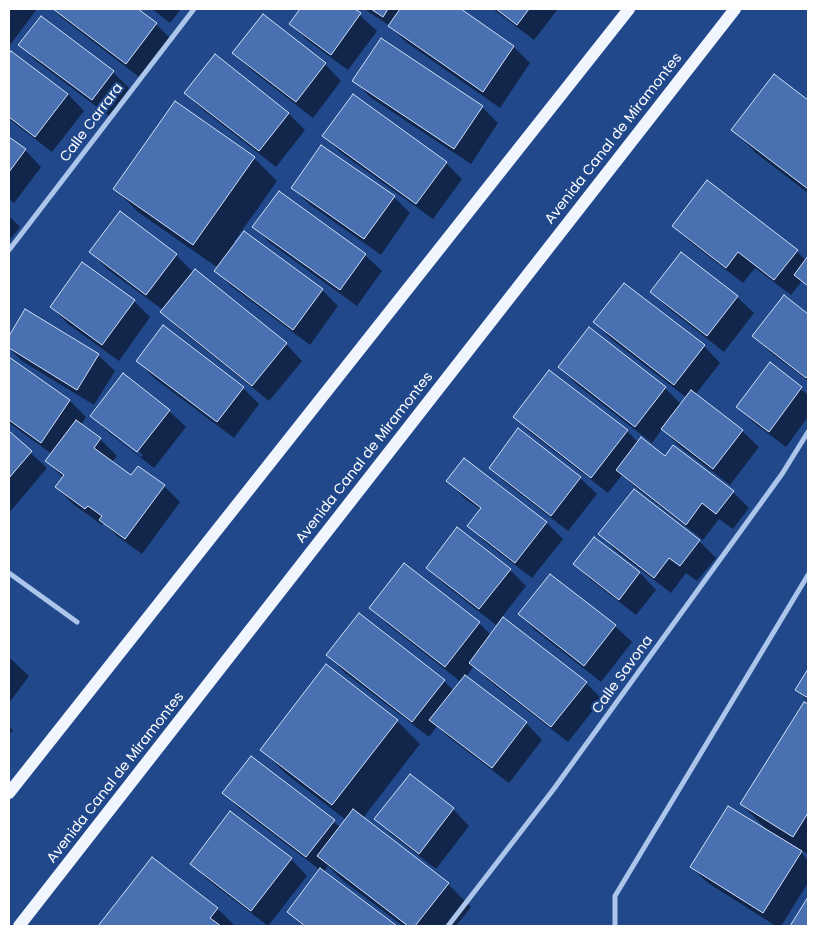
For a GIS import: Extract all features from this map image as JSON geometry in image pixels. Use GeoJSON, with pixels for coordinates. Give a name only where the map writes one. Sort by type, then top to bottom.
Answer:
{"type":"FeatureCollection","features":[{"type":"Feature","properties":{"kind":"main road"},"geometry":{"type":"LineString","coordinates":[[9,793],[629,9]]}},
{"type":"Feature","properties":{"kind":"main road","name":"Avenida Canal de Miramontes"},"geometry":{"type":"LineString","coordinates":[[19,926],[735,9]]}},
{"type":"Feature","properties":{"kind":"street","name":"Calle Carrara"},"geometry":{"type":"LineString","coordinates":[[9,250],[194,9]]}},
{"type":"Feature","properties":{"kind":"street","name":"Calle Savona"},"geometry":{"type":"LineString","coordinates":[[448,926],[559,782],[782,474],[808,432]]}},
{"type":"Feature","properties":{"kind":"street"},"geometry":{"type":"LineString","coordinates":[[9,573],[77,622]]}},
{"type":"Feature","properties":{"kind":"street"},"geometry":{"type":"LineString","coordinates":[[615,926],[616,896],[808,575]]}},
{"type":"Feature","properties":{"kind":"building"},"geometry":{"type":"Polygon","coordinates":[[[53,9],[138,9],[157,23],[126,64],[53,9]]]}},
{"type":"Feature","properties":{"kind":"building"},"geometry":{"type":"Polygon","coordinates":[[[300,9],[355,9],[361,13],[331,55],[289,24],[300,9]]]}},
{"type":"Feature","properties":{"kind":"building"},"geometry":{"type":"Polygon","coordinates":[[[371,9],[388,9],[383,17],[371,9]]]}},
{"type":"Feature","properties":{"kind":"building"},"geometry":{"type":"Polygon","coordinates":[[[400,9],[461,9],[514,46],[483,92],[388,26],[400,9]]]}},
{"type":"Feature","properties":{"kind":"building"},"geometry":{"type":"Polygon","coordinates":[[[496,9],[529,9],[517,25],[496,9]]]}},
{"type":"Feature","properties":{"kind":"building"},"geometry":{"type":"Polygon","coordinates":[[[263,14],[326,63],[296,102],[232,53],[263,14]]]}},
{"type":"Feature","properties":{"kind":"building"},"geometry":{"type":"Polygon","coordinates":[[[41,16],[114,71],[92,100],[18,45],[41,16]]]}},
{"type":"Feature","properties":{"kind":"building"},"geometry":{"type":"Polygon","coordinates":[[[381,38],[483,106],[454,149],[352,81],[381,38]]]}},
{"type":"Feature","properties":{"kind":"building"},"geometry":{"type":"Polygon","coordinates":[[[11,51],[68,94],[35,137],[9,117],[9,54],[11,51]]]}},
{"type":"Feature","properties":{"kind":"building"},"geometry":{"type":"Polygon","coordinates":[[[215,54],[289,113],[259,151],[184,93],[215,54]]]}},
{"type":"Feature","properties":{"kind":"building"},"geometry":{"type":"Polygon","coordinates":[[[774,74],[808,100],[808,189],[731,130],[774,74]]]}},
{"type":"Feature","properties":{"kind":"building"},"geometry":{"type":"Polygon","coordinates":[[[353,94],[447,162],[416,204],[322,136],[353,94]]]}},
{"type":"Feature","properties":{"kind":"building"},"geometry":{"type":"Polygon","coordinates":[[[175,101],[255,157],[193,245],[113,189],[175,101]]]}},
{"type":"Feature","properties":{"kind":"building"},"geometry":{"type":"Polygon","coordinates":[[[9,137],[26,149],[9,172],[9,137]]]}},
{"type":"Feature","properties":{"kind":"building"},"geometry":{"type":"Polygon","coordinates":[[[321,145],[395,196],[364,239],[291,188],[321,145]]]}},
{"type":"Feature","properties":{"kind":"building"},"geometry":{"type":"Polygon","coordinates":[[[707,180],[798,250],[774,280],[738,252],[726,268],[672,226],[707,180]]]}},
{"type":"Feature","properties":{"kind":"building"},"geometry":{"type":"Polygon","coordinates":[[[279,191],[366,254],[340,290],[252,227],[279,191]]]}},
{"type":"Feature","properties":{"kind":"building"},"geometry":{"type":"Polygon","coordinates":[[[120,211],[177,254],[146,295],[89,252],[120,211]]]}},
{"type":"Feature","properties":{"kind":"building"},"geometry":{"type":"Polygon","coordinates":[[[244,231],[323,289],[293,330],[214,271],[244,231]]]}},
{"type":"Feature","properties":{"kind":"building"},"geometry":{"type":"Polygon","coordinates":[[[681,252],[738,296],[707,336],[650,292],[681,252]]]}},
{"type":"Feature","properties":{"kind":"building"},"geometry":{"type":"Polygon","coordinates":[[[808,256],[808,286],[794,275],[808,256]]]}},
{"type":"Feature","properties":{"kind":"building"},"geometry":{"type":"Polygon","coordinates":[[[82,262],[135,300],[102,345],[50,307],[82,262]]]}},
{"type":"Feature","properties":{"kind":"building"},"geometry":{"type":"Polygon","coordinates":[[[195,269],[287,343],[252,386],[160,312],[195,269]]]}},
{"type":"Feature","properties":{"kind":"building"},"geometry":{"type":"Polygon","coordinates":[[[624,283],[705,345],[674,385],[593,322],[624,283]]]}},
{"type":"Feature","properties":{"kind":"building"},"geometry":{"type":"Polygon","coordinates":[[[784,295],[808,314],[808,375],[806,378],[752,336],[784,295]]]}},
{"type":"Feature","properties":{"kind":"building"},"geometry":{"type":"Polygon","coordinates":[[[25,309],[99,354],[77,390],[9,348],[9,336],[25,309]]]}},
{"type":"Feature","properties":{"kind":"building"},"geometry":{"type":"Polygon","coordinates":[[[163,325],[244,387],[217,422],[136,361],[163,325]]]}},
{"type":"Feature","properties":{"kind":"building"},"geometry":{"type":"Polygon","coordinates":[[[589,327],[666,387],[635,427],[558,367],[589,327]]]}},
{"type":"Feature","properties":{"kind":"building"},"geometry":{"type":"Polygon","coordinates":[[[9,357],[70,400],[41,443],[9,420],[9,357]]]}},
{"type":"Feature","properties":{"kind":"building"},"geometry":{"type":"Polygon","coordinates":[[[770,362],[802,387],[769,432],[736,407],[770,362]]]}},
{"type":"Feature","properties":{"kind":"building"},"geometry":{"type":"Polygon","coordinates":[[[549,370],[628,430],[591,478],[513,417],[549,370]]]}},
{"type":"Feature","properties":{"kind":"building"},"geometry":{"type":"Polygon","coordinates":[[[123,373],[170,410],[137,452],[90,416],[123,373]]]}},
{"type":"Feature","properties":{"kind":"building"},"geometry":{"type":"Polygon","coordinates":[[[691,390],[743,430],[713,469],[661,429],[691,390]]]}},
{"type":"Feature","properties":{"kind":"building"},"geometry":{"type":"Polygon","coordinates":[[[76,420],[101,438],[94,448],[131,475],[138,466],[165,485],[125,539],[99,520],[102,516],[88,506],[85,509],[55,487],[64,475],[45,461],[76,420]]]}},
{"type":"Feature","properties":{"kind":"building"},"geometry":{"type":"Polygon","coordinates":[[[518,428],[581,477],[551,516],[489,468],[518,428]]]}},
{"type":"Feature","properties":{"kind":"building"},"geometry":{"type":"Polygon","coordinates":[[[9,431],[32,451],[9,478],[9,431]]]}},
{"type":"Feature","properties":{"kind":"building"},"geometry":{"type":"Polygon","coordinates":[[[641,437],[665,456],[673,445],[734,491],[716,514],[702,503],[686,525],[616,470],[641,437]]]}},
{"type":"Feature","properties":{"kind":"building"},"geometry":{"type":"Polygon","coordinates":[[[464,458],[547,522],[515,563],[467,526],[481,508],[446,481],[464,458]]]}},
{"type":"Feature","properties":{"kind":"building"},"geometry":{"type":"Polygon","coordinates":[[[634,489],[700,540],[680,566],[669,558],[654,578],[598,534],[634,489]]]}},
{"type":"Feature","properties":{"kind":"building"},"geometry":{"type":"Polygon","coordinates":[[[457,527],[511,569],[479,609],[426,568],[457,527]]]}},
{"type":"Feature","properties":{"kind":"building"},"geometry":{"type":"Polygon","coordinates":[[[594,537],[640,572],[619,600],[573,564],[594,537]]]}},
{"type":"Feature","properties":{"kind":"building"},"geometry":{"type":"Polygon","coordinates":[[[404,563],[480,622],[445,667],[369,608],[404,563]]]}},
{"type":"Feature","properties":{"kind":"building"},"geometry":{"type":"Polygon","coordinates":[[[550,574],[616,625],[584,666],[518,614],[550,574]]]}},
{"type":"Feature","properties":{"kind":"building"},"geometry":{"type":"Polygon","coordinates":[[[359,613],[445,680],[412,722],[326,655],[359,613]]]}},
{"type":"Feature","properties":{"kind":"building"},"geometry":{"type":"Polygon","coordinates":[[[503,617],[587,682],[551,727],[469,663],[503,617]]]}},
{"type":"Feature","properties":{"kind":"building"},"geometry":{"type":"Polygon","coordinates":[[[326,664],[398,720],[332,805],[260,750],[326,664]]]}},
{"type":"Feature","properties":{"kind":"building"},"geometry":{"type":"Polygon","coordinates":[[[808,669],[808,698],[795,690],[808,669]]]}},
{"type":"Feature","properties":{"kind":"building"},"geometry":{"type":"Polygon","coordinates":[[[465,675],[527,722],[492,768],[429,720],[465,675]]]}},
{"type":"Feature","properties":{"kind":"building"},"geometry":{"type":"Polygon","coordinates":[[[804,702],[808,704],[808,813],[793,837],[740,804],[804,702]]]}},
{"type":"Feature","properties":{"kind":"building"},"geometry":{"type":"Polygon","coordinates":[[[251,756],[335,820],[306,857],[222,793],[251,756]]]}},
{"type":"Feature","properties":{"kind":"building"},"geometry":{"type":"Polygon","coordinates":[[[410,774],[454,808],[419,854],[374,819],[410,774]]]}},
{"type":"Feature","properties":{"kind":"building"},"geometry":{"type":"Polygon","coordinates":[[[728,806],[802,851],[763,913],[690,867],[728,806]]]}},
{"type":"Feature","properties":{"kind":"building"},"geometry":{"type":"Polygon","coordinates":[[[353,809],[449,883],[415,926],[408,926],[317,856],[353,809]]]}},
{"type":"Feature","properties":{"kind":"building"},"geometry":{"type":"Polygon","coordinates":[[[230,811],[292,858],[251,911],[190,864],[230,811]]]}},
{"type":"Feature","properties":{"kind":"building"},"geometry":{"type":"Polygon","coordinates":[[[152,857],[218,908],[210,918],[221,926],[98,926],[152,857]]]}},
{"type":"Feature","properties":{"kind":"building"},"geometry":{"type":"Polygon","coordinates":[[[320,868],[397,926],[305,926],[287,912],[320,868]]]}},
{"type":"Feature","properties":{"kind":"building"},"geometry":{"type":"Polygon","coordinates":[[[808,897],[808,926],[790,926],[808,897]]]}}]}
